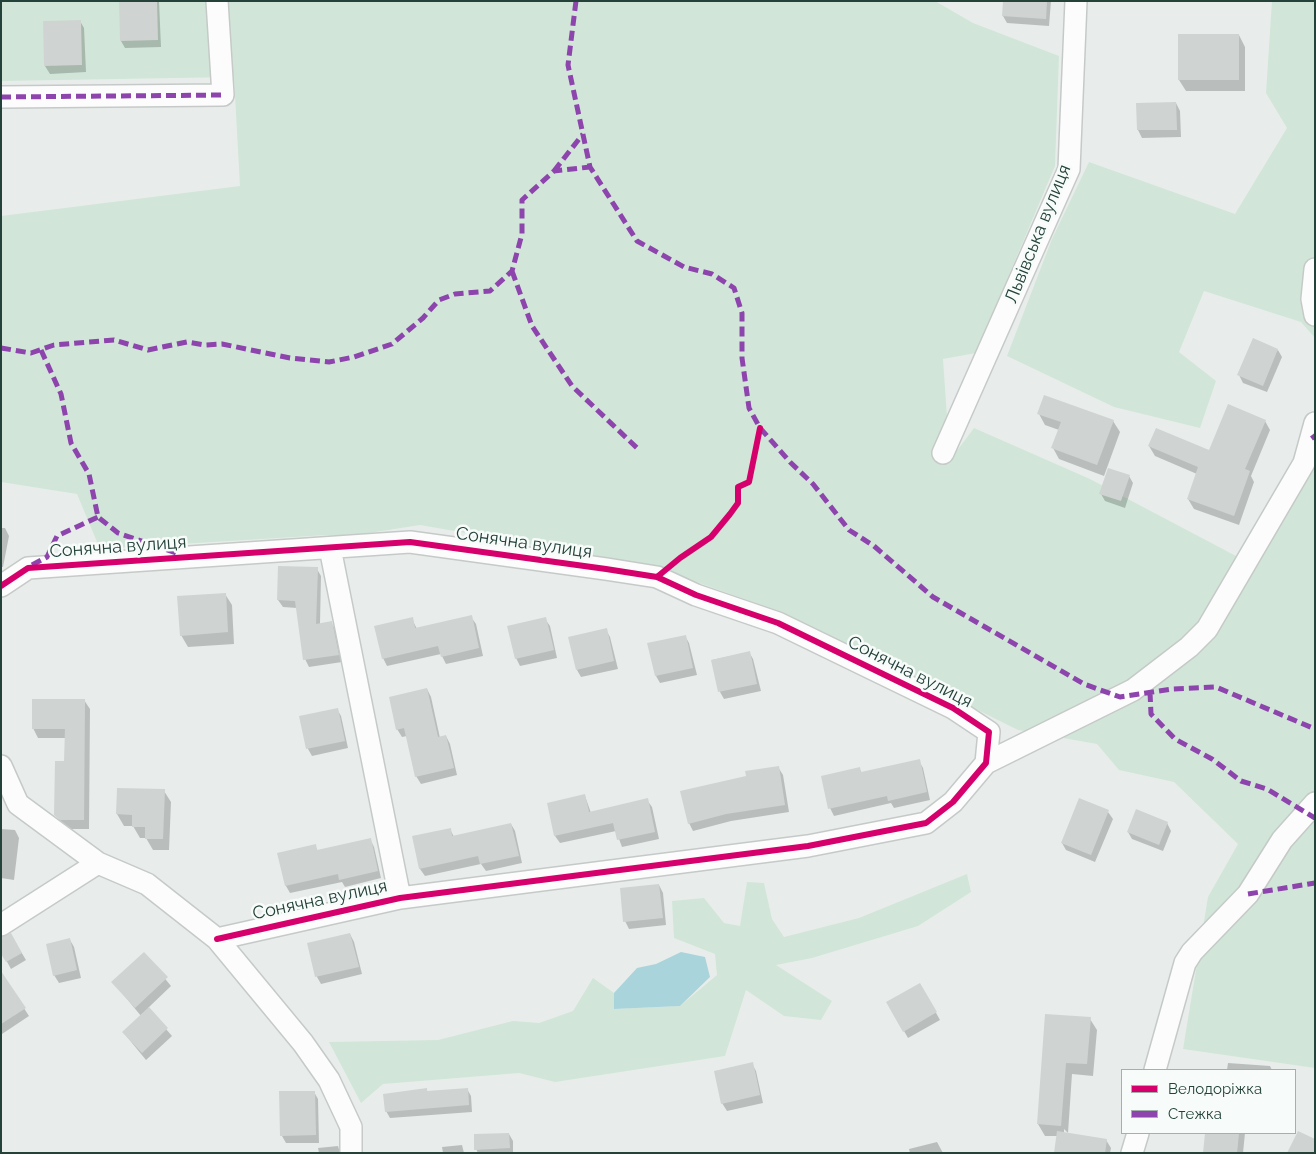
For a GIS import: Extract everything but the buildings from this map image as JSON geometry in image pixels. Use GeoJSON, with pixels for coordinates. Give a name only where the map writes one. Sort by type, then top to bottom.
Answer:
{"type":"FeatureCollection","features":[{"type":"Feature","properties":{"kind":"street"},"geometry":{"type":"LineString","coordinates":[[1,98],[223,95],[217,1]]}},
{"type":"Feature","properties":{"kind":"street","name":"Львівська вулиця"},"geometry":{"type":"LineString","coordinates":[[943,453],[1069,168],[1076,1]]}},
{"type":"Feature","properties":{"kind":"street"},"geometry":{"type":"LineString","coordinates":[[1315,269],[1312,299],[1315,315]]}},
{"type":"Feature","properties":{"kind":"street"},"geometry":{"type":"LineString","coordinates":[[986,762],[1133,690],[1189,647],[1207,629],[1304,463],[1315,423]]}},
{"type":"Feature","properties":{"kind":"street","name":"Сонячна вулиця"},"geometry":{"type":"LineString","coordinates":[[1,586],[28,568],[410,542],[657,577],[696,595],[778,623],[954,708],[989,732],[986,762],[953,802],[926,823],[808,846],[400,898],[217,939]]}},
{"type":"Feature","properties":{"kind":"street","name":"Сонячна вулиця"},"geometry":{"type":"LineString","coordinates":[[330,548],[400,898]]}},
{"type":"Feature","properties":{"kind":"street"},"geometry":{"type":"LineString","coordinates":[[1,766],[18,804],[98,863],[147,884],[217,939],[303,1043],[329,1080],[351,1127],[351,1153]]}},
{"type":"Feature","properties":{"kind":"street"},"geometry":{"type":"LineString","coordinates":[[1155,1069],[1185,963],[1192,952],[1248,894],[1282,840],[1315,803]]}},
{"type":"Feature","properties":{"kind":"street"},"geometry":{"type":"LineString","coordinates":[[1,925],[98,863]]}},
{"type":"Feature","properties":{"kind":"street"},"geometry":{"type":"LineString","coordinates":[[1132,1153],[1138,1134]]}},
{"type":"Feature","properties":{"kind":"green space"},"geometry":{"type":"Polygon","coordinates":[[[1,1],[935,1],[973,23],[1059,56],[1055,166],[976,353],[943,359],[950,460],[974,428],[1090,479],[1255,566],[1315,444],[1315,1068],[1183,1049],[1208,897],[1238,844],[1174,782],[1119,770],[1097,744],[1018,730],[778,611],[649,565],[420,525],[344,537],[327,535],[100,549],[77,494],[1,482],[1,216],[240,186],[234,77],[1,81],[1,1]]]}},
{"type":"Feature","properties":{"kind":"green space"},"geometry":{"type":"Polygon","coordinates":[[[1272,1],[1315,1],[1315,338],[1301,322],[1204,291],[1179,352],[1216,381],[1200,428],[1114,407],[1007,356],[1052,239],[1089,162],[1235,214],[1287,128],[1266,93],[1272,1]]]}},
{"type":"Feature","properties":{"kind":"green space"},"geometry":{"type":"Polygon","coordinates":[[[967,874],[971,892],[918,926],[812,958],[776,965],[832,1001],[821,1020],[784,1016],[746,990],[725,1056],[555,1082],[519,1073],[383,1084],[361,1103],[329,1042],[438,1040],[513,1021],[539,1023],[573,1011],[593,978],[614,993],[614,1009],[680,1006],[717,975],[715,954],[674,938],[672,901],[704,898],[724,923],[740,926],[747,882],[764,883],[772,919],[784,937],[859,918],[967,874]]]}},
{"type":"Feature","properties":{"kind":"water"},"geometry":{"type":"Polygon","coordinates":[[[681,952],[705,957],[710,977],[680,1006],[614,1009],[614,993],[637,968],[656,964],[681,952]]]}},
{"type":"Feature","properties":{"kind":"marked path"},"geometry":{"type":"LineString","coordinates":[[576,1],[568,65],[590,167],[637,241],[684,267],[712,274],[734,288],[742,313],[742,358],[749,408],[760,428],[790,462],[813,484],[849,530],[874,546],[933,597],[1084,684],[1120,697],[1172,689],[1216,687],[1315,729]]}},
{"type":"Feature","properties":{"kind":"marked path"},"geometry":{"type":"LineString","coordinates":[[1,97],[223,95]]}},
{"type":"Feature","properties":{"kind":"marked path"},"geometry":{"type":"LineString","coordinates":[[554,171],[583,134]]}},
{"type":"Feature","properties":{"kind":"marked path"},"geometry":{"type":"LineString","coordinates":[[1,348],[31,353],[54,345],[114,340],[148,350],[187,342],[205,345],[222,344],[290,358],[329,362],[354,357],[392,344],[423,318],[439,300],[455,294],[490,291],[512,271],[522,234],[522,200],[554,171],[590,167]]}},
{"type":"Feature","properties":{"kind":"marked path"},"geometry":{"type":"LineString","coordinates":[[512,271],[532,326],[572,386],[637,448]]}},
{"type":"Feature","properties":{"kind":"marked path"},"geometry":{"type":"LineString","coordinates":[[41,350],[61,394],[71,443],[89,474],[98,517],[118,533],[179,554]]}},
{"type":"Feature","properties":{"kind":"marked path"},"geometry":{"type":"LineString","coordinates":[[1312,435],[1315,439]]}},
{"type":"Feature","properties":{"kind":"marked path"},"geometry":{"type":"LineString","coordinates":[[32,565],[47,557],[57,536],[98,517]]}},
{"type":"Feature","properties":{"kind":"marked path"},"geometry":{"type":"LineString","coordinates":[[1150,692],[1151,714],[1175,739],[1212,759],[1241,781],[1267,789],[1315,818]]}},
{"type":"Feature","properties":{"kind":"marked path"},"geometry":{"type":"LineString","coordinates":[[1248,894],[1315,883]]}},
{"type":"Feature","properties":{"kind":"cycle path"},"geometry":{"type":"LineString","coordinates":[[657,577],[680,558],[711,537],[738,503],[738,487],[749,482],[760,428]]}},
{"type":"Feature","properties":{"kind":"cycle path"},"geometry":{"type":"LineString","coordinates":[[1,586],[28,568],[410,542],[606,569],[657,577],[696,595],[778,623],[953,708],[989,732],[986,763],[953,802],[926,823],[808,846],[400,898],[217,939]]}}]}
